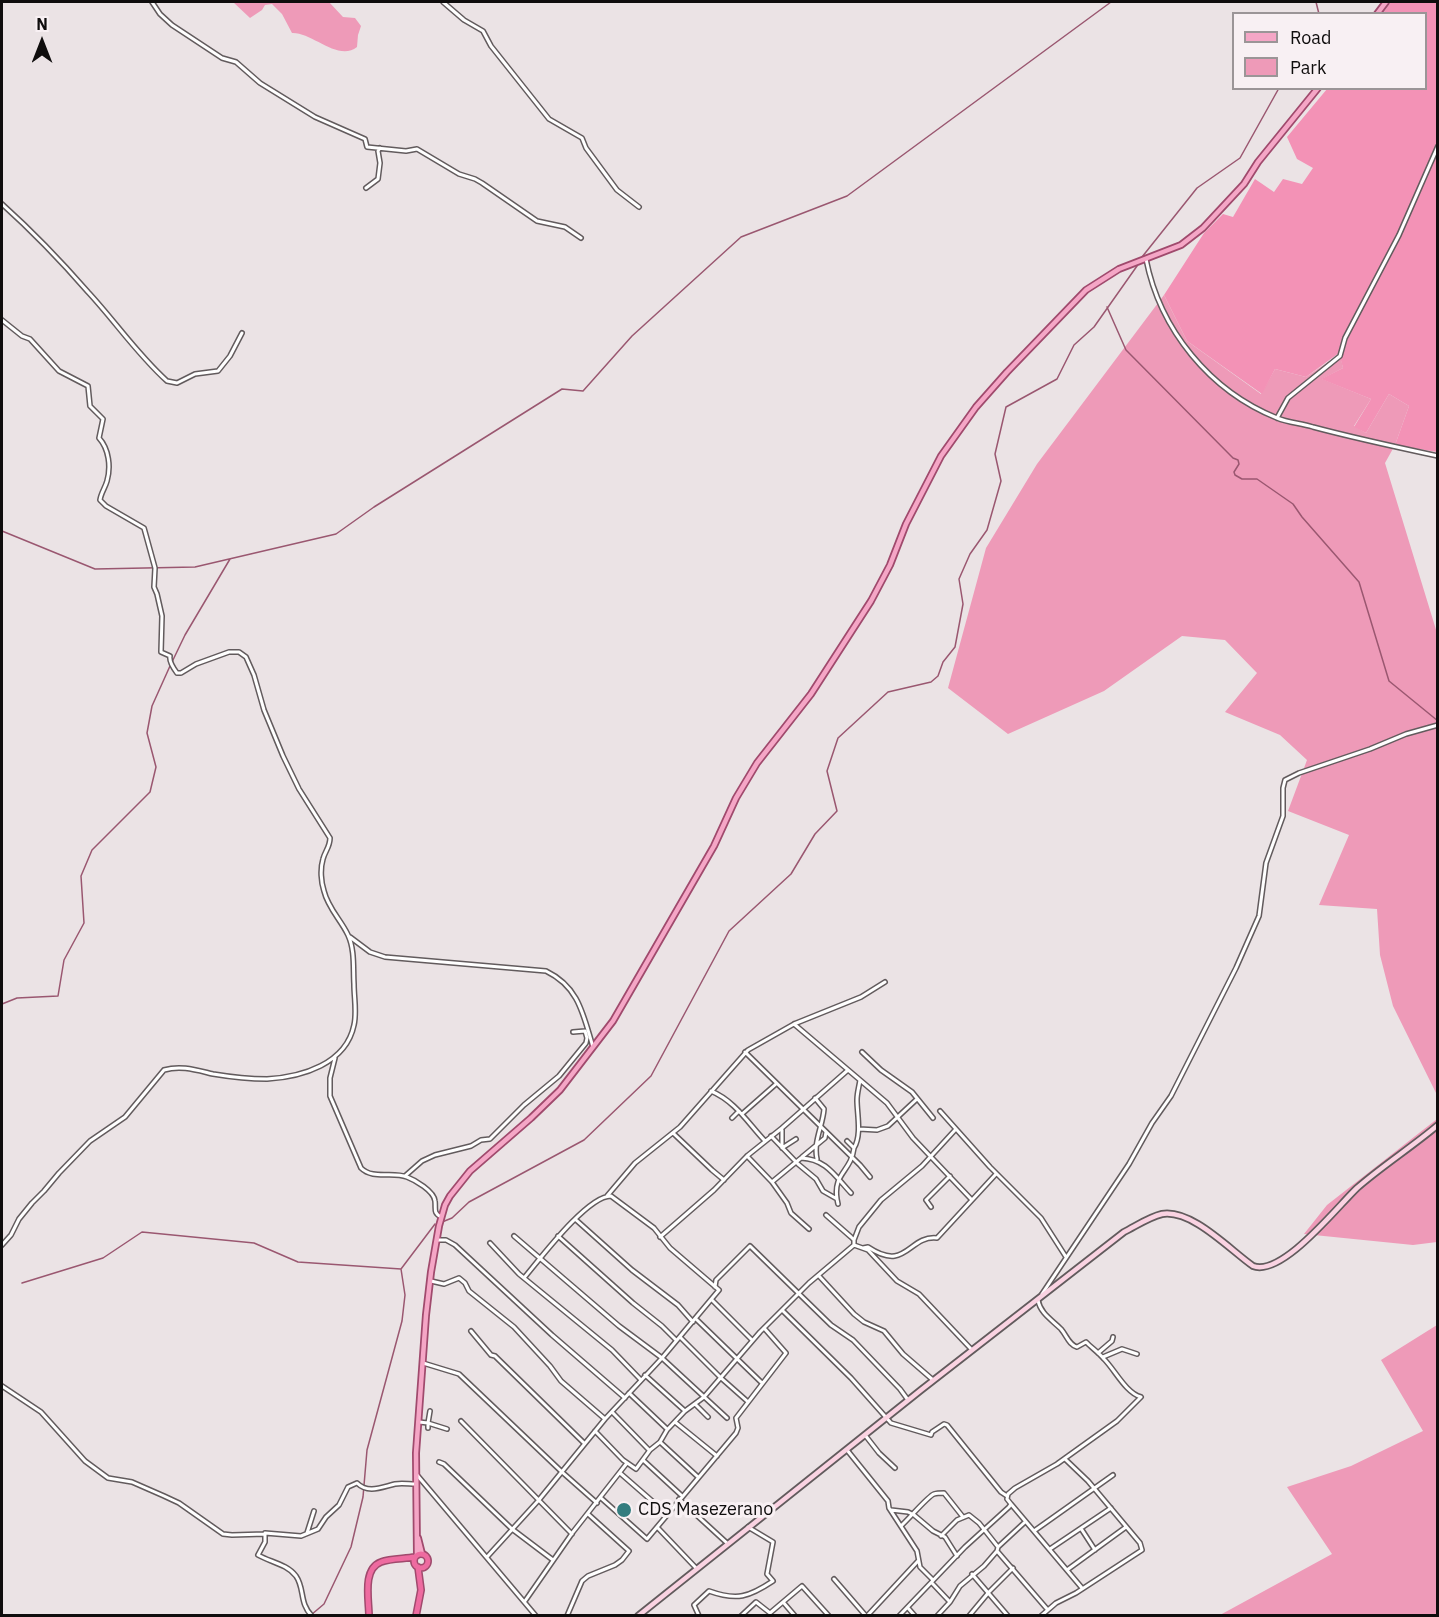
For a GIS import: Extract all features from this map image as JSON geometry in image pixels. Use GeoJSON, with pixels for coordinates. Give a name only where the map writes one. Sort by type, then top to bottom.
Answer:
{"type":"FeatureCollection","features":[{"type":"Feature","properties":{"kind":"highway"},"geometry":{"type":"LineString","coordinates":[[369,1616],[370,1573],[379,1563],[399,1560],[418,1561],[423,1575],[420,1580],[416,1616]]}},
{"type":"Feature","properties":{"kind":"main road"},"geometry":{"type":"LineString","coordinates":[[418,1561],[415,1472],[430,1280],[441,1217],[450,1196],[462,1179],[548,1102],[593,1048],[629,994],[714,846],[736,798],[757,763],[811,694],[871,601],[890,565],[906,524],[958,430],[1007,372],[1086,290],[1110,274],[1181,245],[1203,228],[1244,184],[1258,162],[1316,90]]}},
{"type":"Feature","properties":{"kind":"main road"},"geometry":{"type":"LineString","coordinates":[[638,1616],[933,1380],[1124,1232],[1162,1214],[1182,1216],[1201,1227],[1253,1266],[1260,1268],[1292,1253],[1309,1239],[1358,1188],[1437,1125]]}},
{"type":"Feature","properties":{"kind":"street"},"geometry":{"type":"LineString","coordinates":[[152,2],[172,26],[222,58],[236,62],[269,89],[315,117],[366,139],[367,147],[421,151],[459,174],[475,178],[537,221],[565,227],[580,238]]}},
{"type":"Feature","properties":{"kind":"street"},"geometry":{"type":"LineString","coordinates":[[443,2],[464,20],[483,30],[490,44],[546,115],[555,123],[582,138],[585,148],[617,190],[639,207]]}},
{"type":"Feature","properties":{"kind":"street"},"geometry":{"type":"LineString","coordinates":[[1277,418],[1288,398],[1341,354],[1345,338],[1399,235],[1437,146]]}},
{"type":"Feature","properties":{"kind":"street"},"geometry":{"type":"LineString","coordinates":[[366,189],[378,179],[380,163],[378,151],[382,147]]}},
{"type":"Feature","properties":{"kind":"street"},"geometry":{"type":"LineString","coordinates":[[2,204],[31,230],[89,292],[122,333],[167,381],[177,383],[190,375],[218,371],[234,350],[242,333]]}},
{"type":"Feature","properties":{"kind":"street"},"geometry":{"type":"LineString","coordinates":[[1146,259],[1150,280],[1171,327],[1186,348],[1224,388],[1253,407],[1277,418],[1357,439],[1437,456]]}},
{"type":"Feature","properties":{"kind":"street"},"geometry":{"type":"LineString","coordinates":[[2,320],[22,336],[30,339],[59,371],[88,386],[90,406],[103,419],[99,438],[104,444],[109,460],[107,484],[100,500],[106,506],[144,528],[155,568],[154,587],[158,594],[162,616],[161,652],[170,656],[169,659],[174,669],[181,674],[196,664],[229,652],[239,652],[246,657],[283,756],[299,789],[330,838],[330,845],[322,861],[324,891],[331,908],[348,936],[353,952],[355,1020],[350,1038],[336,1056],[330,1078],[330,1096],[357,1161],[367,1173],[405,1176],[432,1195],[435,1210],[441,1217]]}},
{"type":"Feature","properties":{"kind":"street"},"geometry":{"type":"LineString","coordinates":[[1007,1496],[1021,1483],[1047,1472],[1117,1421],[1141,1396],[1137,1396],[1103,1357],[1085,1342],[1073,1347],[1060,1328],[1048,1319],[1037,1301],[1129,1164],[1152,1123],[1171,1096],[1236,968],[1259,916],[1266,863],[1283,816],[1283,785],[1286,780],[1299,773],[1437,725]]}},
{"type":"Feature","properties":{"kind":"street"},"geometry":{"type":"LineString","coordinates":[[348,936],[370,952],[386,957],[546,971],[565,982],[580,1004],[593,1048]]}},
{"type":"Feature","properties":{"kind":"street"},"geometry":{"type":"LineString","coordinates":[[524,1278],[558,1236],[599,1199],[607,1196],[635,1163],[673,1133],[746,1052],[794,1024],[861,997],[885,982]]}},
{"type":"Feature","properties":{"kind":"street"},"geometry":{"type":"LineString","coordinates":[[794,1024],[887,1102],[913,1138],[972,1200]]}},
{"type":"Feature","properties":{"kind":"street"},"geometry":{"type":"LineString","coordinates":[[405,1176],[422,1161],[435,1155],[490,1139],[524,1105],[559,1076],[586,1043],[585,1032],[573,1032]]}},
{"type":"Feature","properties":{"kind":"street"},"geometry":{"type":"LineString","coordinates":[[746,1052],[870,1177]]}},
{"type":"Feature","properties":{"kind":"street"},"geometry":{"type":"LineString","coordinates":[[862,1052],[881,1070],[912,1092],[933,1118]]}},
{"type":"Feature","properties":{"kind":"street"},"geometry":{"type":"LineString","coordinates":[[2,1245],[11,1235],[19,1219],[59,1173],[90,1141],[125,1117],[164,1070],[180,1067],[238,1078],[268,1078],[309,1071],[336,1056]]}},
{"type":"Feature","properties":{"kind":"street"},"geometry":{"type":"LineString","coordinates":[[660,1237],[724,1180],[747,1156],[848,1070]]}},
{"type":"Feature","properties":{"kind":"street"},"geometry":{"type":"LineString","coordinates":[[771,1136],[816,1179],[823,1191],[838,1202],[837,1179],[848,1167],[852,1158],[859,1129],[857,1096],[860,1080]]}},
{"type":"Feature","properties":{"kind":"street"},"geometry":{"type":"LineString","coordinates":[[732,1118],[776,1084]]}},
{"type":"Feature","properties":{"kind":"street"},"geometry":{"type":"LineString","coordinates":[[711,1091],[722,1095],[741,1112],[765,1141]]}},
{"type":"Feature","properties":{"kind":"street"},"geometry":{"type":"LineString","coordinates":[[815,1098],[824,1109],[819,1124],[817,1159]]}},
{"type":"Feature","properties":{"kind":"street"},"geometry":{"type":"LineString","coordinates":[[859,1129],[877,1130],[888,1126],[917,1099]]}},
{"type":"Feature","properties":{"kind":"street"},"geometry":{"type":"LineString","coordinates":[[940,1111],[996,1173],[1041,1218],[1066,1258]]}},
{"type":"Feature","properties":{"kind":"street"},"geometry":{"type":"LineString","coordinates":[[782,1128],[782,1148]]}},
{"type":"Feature","properties":{"kind":"street"},"geometry":{"type":"LineString","coordinates":[[595,1431],[636,1469],[650,1450],[660,1442],[667,1430],[685,1411],[704,1397],[752,1340],[799,1292],[854,1245],[859,1227],[881,1200],[922,1166],[956,1129]]}},
{"type":"Feature","properties":{"kind":"street"},"geometry":{"type":"LineString","coordinates":[[772,1182],[825,1138],[826,1132]]}},
{"type":"Feature","properties":{"kind":"street"},"geometry":{"type":"LineString","coordinates":[[673,1133],[724,1180]]}},
{"type":"Feature","properties":{"kind":"street"},"geometry":{"type":"LineString","coordinates":[[782,1148],[796,1139]]}},
{"type":"Feature","properties":{"kind":"street"},"geometry":{"type":"LineString","coordinates":[[847,1141],[854,1148]]}},
{"type":"Feature","properties":{"kind":"street"},"geometry":{"type":"LineString","coordinates":[[747,1156],[772,1182],[788,1203],[791,1213],[809,1229]]}},
{"type":"Feature","properties":{"kind":"street"},"geometry":{"type":"LineString","coordinates":[[801,1158],[817,1159],[828,1166],[851,1193]]}},
{"type":"Feature","properties":{"kind":"street"},"geometry":{"type":"LineString","coordinates":[[863,1248],[868,1247],[882,1256],[903,1253],[925,1238],[937,1238],[996,1173]]}},
{"type":"Feature","properties":{"kind":"street"},"geometry":{"type":"LineString","coordinates":[[931,1207],[926,1200],[950,1176]]}},
{"type":"Feature","properties":{"kind":"street"},"geometry":{"type":"LineString","coordinates":[[487,1557],[719,1290],[644,1220],[611,1196],[607,1196]]}},
{"type":"Feature","properties":{"kind":"street"},"geometry":{"type":"LineString","coordinates":[[826,1215],[854,1240]]}},
{"type":"Feature","properties":{"kind":"street"},"geometry":{"type":"LineString","coordinates":[[575,1219],[632,1270],[678,1305],[762,1383]]}},
{"type":"Feature","properties":{"kind":"street"},"geometry":{"type":"LineString","coordinates":[[514,1236],[619,1326],[662,1358],[727,1418]]}},
{"type":"Feature","properties":{"kind":"street"},"geometry":{"type":"LineString","coordinates":[[558,1236],[633,1303],[663,1326],[676,1340]]}},
{"type":"Feature","properties":{"kind":"street"},"geometry":{"type":"LineString","coordinates":[[437,1240],[446,1240],[455,1245],[552,1335],[625,1398]]}},
{"type":"Feature","properties":{"kind":"street"},"geometry":{"type":"LineString","coordinates":[[490,1243],[524,1278],[612,1350],[641,1380]]}},
{"type":"Feature","properties":{"kind":"street"},"geometry":{"type":"LineString","coordinates":[[854,1245],[876,1257],[897,1281],[919,1294],[972,1351]]}},
{"type":"Feature","properties":{"kind":"street"},"geometry":{"type":"LineString","coordinates":[[715,1287],[716,1280],[750,1246],[831,1325],[860,1347],[908,1400]]}},
{"type":"Feature","properties":{"kind":"street"},"geometry":{"type":"LineString","coordinates":[[819,1276],[854,1314],[864,1322],[884,1331],[903,1354],[933,1380]]}},
{"type":"Feature","properties":{"kind":"street"},"geometry":{"type":"LineString","coordinates":[[430,1280],[444,1284],[457,1278],[463,1281],[469,1291],[514,1327],[575,1395],[605,1419]]}},
{"type":"Feature","properties":{"kind":"street"},"geometry":{"type":"LineString","coordinates":[[712,1300],[752,1340]]}},
{"type":"Feature","properties":{"kind":"street"},"geometry":{"type":"LineString","coordinates":[[782,1310],[851,1378],[891,1423],[925,1435],[931,1435],[944,1424],[947,1425],[1000,1492],[1007,1496],[1025,1522],[1082,1588]]}},
{"type":"Feature","properties":{"kind":"street"},"geometry":{"type":"LineString","coordinates":[[601,1498],[647,1539],[736,1433],[738,1428],[736,1418],[786,1353],[764,1328]]}},
{"type":"Feature","properties":{"kind":"street"},"geometry":{"type":"LineString","coordinates":[[471,1331],[491,1355],[495,1356],[584,1443]]}},
{"type":"Feature","properties":{"kind":"street"},"geometry":{"type":"LineString","coordinates":[[680,1336],[747,1401]]}},
{"type":"Feature","properties":{"kind":"street"},"geometry":{"type":"LineString","coordinates":[[1098,1353],[1112,1341],[1113,1337]]}},
{"type":"Feature","properties":{"kind":"street"},"geometry":{"type":"LineString","coordinates":[[1103,1357],[1122,1349],[1137,1354]]}},
{"type":"Feature","properties":{"kind":"street"},"geometry":{"type":"LineString","coordinates":[[423,1363],[459,1374],[597,1503]]}},
{"type":"Feature","properties":{"kind":"street"},"geometry":{"type":"LineString","coordinates":[[645,1375],[685,1411]]}},
{"type":"Feature","properties":{"kind":"street"},"geometry":{"type":"LineString","coordinates":[[2,1386],[41,1412],[85,1461],[108,1478],[132,1482],[165,1496],[179,1503],[223,1534],[263,1533],[301,1536],[318,1529],[326,1517],[339,1505],[346,1490],[352,1484],[357,1483],[363,1488],[376,1489],[395,1484],[415,1484]]}},
{"type":"Feature","properties":{"kind":"street"},"geometry":{"type":"LineString","coordinates":[[629,1393],[667,1430]]}},
{"type":"Feature","properties":{"kind":"street"},"geometry":{"type":"LineString","coordinates":[[695,1404],[708,1417]]}},
{"type":"Feature","properties":{"kind":"street"},"geometry":{"type":"LineString","coordinates":[[428,1428],[430,1411]]}},
{"type":"Feature","properties":{"kind":"street"},"geometry":{"type":"LineString","coordinates":[[613,1413],[650,1450]]}},
{"type":"Feature","properties":{"kind":"street"},"geometry":{"type":"LineString","coordinates":[[461,1421],[572,1534]]}},
{"type":"Feature","properties":{"kind":"street"},"geometry":{"type":"LineString","coordinates":[[418,1422],[447,1429]]}},
{"type":"Feature","properties":{"kind":"street"},"geometry":{"type":"LineString","coordinates":[[675,1422],[717,1456]]}},
{"type":"Feature","properties":{"kind":"street"},"geometry":{"type":"LineString","coordinates":[[865,1435],[895,1468]]}},
{"type":"Feature","properties":{"kind":"street"},"geometry":{"type":"LineString","coordinates":[[660,1442],[698,1477]]}},
{"type":"Feature","properties":{"kind":"street"},"geometry":{"type":"LineString","coordinates":[[847,1450],[886,1498],[917,1551],[920,1567],[950,1602]]}},
{"type":"Feature","properties":{"kind":"street"},"geometry":{"type":"LineString","coordinates":[[1041,1616],[1056,1603],[1142,1550],[1140,1543],[1094,1488],[1064,1459]]}},
{"type":"Feature","properties":{"kind":"street"},"geometry":{"type":"LineString","coordinates":[[642,1460],[728,1544]]}},
{"type":"Feature","properties":{"kind":"street"},"geometry":{"type":"LineString","coordinates":[[439,1462],[444,1464],[512,1529],[553,1560]]}},
{"type":"Feature","properties":{"kind":"street"},"geometry":{"type":"LineString","coordinates":[[525,1601],[572,1534],[627,1463]]}},
{"type":"Feature","properties":{"kind":"street"},"geometry":{"type":"LineString","coordinates":[[415,1472],[534,1614]]}},
{"type":"Feature","properties":{"kind":"street"},"geometry":{"type":"LineString","coordinates":[[620,1473],[667,1514]]}},
{"type":"Feature","properties":{"kind":"street"},"geometry":{"type":"LineString","coordinates":[[1034,1531],[1113,1474]]}},
{"type":"Feature","properties":{"kind":"street"},"geometry":{"type":"LineString","coordinates":[[901,1526],[935,1493],[944,1493],[963,1516]]}},
{"type":"Feature","properties":{"kind":"street"},"geometry":{"type":"LineString","coordinates":[[899,1616],[1011,1504]]}},
{"type":"Feature","properties":{"kind":"street"},"geometry":{"type":"LineString","coordinates":[[1050,1549],[1082,1530],[1111,1508]]}},
{"type":"Feature","properties":{"kind":"street"},"geometry":{"type":"LineString","coordinates":[[891,1510],[909,1512],[914,1515],[940,1536],[945,1537],[957,1556]]}},
{"type":"Feature","properties":{"kind":"street"},"geometry":{"type":"LineString","coordinates":[[307,1533],[314,1511]]}},
{"type":"Feature","properties":{"kind":"street"},"geometry":{"type":"LineString","coordinates":[[567,1616],[582,1581],[588,1576],[615,1565],[629,1551],[588,1514]]}},
{"type":"Feature","properties":{"kind":"street"},"geometry":{"type":"LineString","coordinates":[[940,1536],[963,1516],[973,1516],[1048,1610]]}},
{"type":"Feature","properties":{"kind":"street"},"geometry":{"type":"LineString","coordinates":[[937,1616],[960,1586],[977,1572],[1025,1522]]}},
{"type":"Feature","properties":{"kind":"street"},"geometry":{"type":"LineString","coordinates":[[1067,1570],[1126,1526]]}},
{"type":"Feature","properties":{"kind":"street"},"geometry":{"type":"LineString","coordinates":[[657,1527],[698,1570]]}},
{"type":"Feature","properties":{"kind":"street"},"geometry":{"type":"LineString","coordinates":[[699,1616],[694,1605],[709,1591],[725,1597],[746,1596],[773,1581],[767,1574],[773,1542],[748,1527]]}},
{"type":"Feature","properties":{"kind":"street"},"geometry":{"type":"LineString","coordinates":[[1082,1530],[1095,1550]]}},
{"type":"Feature","properties":{"kind":"street"},"geometry":{"type":"LineString","coordinates":[[263,1533],[266,1537],[258,1555],[281,1565],[296,1575],[300,1583],[304,1605],[312,1616]]}},
{"type":"Feature","properties":{"kind":"street"},"geometry":{"type":"LineString","coordinates":[[834,1579],[866,1616],[918,1561]]}},
{"type":"Feature","properties":{"kind":"street"},"geometry":{"type":"LineString","coordinates":[[969,1616],[1013,1568]]}},
{"type":"Feature","properties":{"kind":"street"},"geometry":{"type":"LineString","coordinates":[[972,1574],[1008,1616]]}},
{"type":"Feature","properties":{"kind":"street"},"geometry":{"type":"LineString","coordinates":[[741,1616],[756,1602],[770,1614],[802,1586],[829,1616]]}},
{"type":"Feature","properties":{"kind":"street"},"geometry":{"type":"LineString","coordinates":[[783,1602],[795,1616]]}},
{"type":"Feature","properties":{"kind":"street"},"geometry":{"type":"LineString","coordinates":[[908,1608],[915,1616]]}},
{"type":"Feature","properties":{"kind":"green space"},"geometry":{"type":"Polygon","coordinates":[[[233,2],[329,2],[343,17],[355,18],[361,26],[357,47],[350,51],[342,51],[292,33],[282,14],[272,4],[265,5],[262,10],[250,18],[233,2]]]}},
{"type":"Feature","properties":{"kind":"green space"},"geometry":{"type":"Polygon","coordinates":[[[1164,295],[1187,341],[1261,394],[1275,369],[1306,377],[1340,354],[1343,368],[1322,379],[1371,399],[1354,426],[1366,433],[1389,394],[1409,406],[1395,445],[1385,463],[1437,633],[1437,1095],[1393,1006],[1380,955],[1377,909],[1319,905],[1349,835],[1288,811],[1307,760],[1280,735],[1225,712],[1257,673],[1225,640],[1182,636],[1104,691],[1008,734],[948,688],[986,548],[1037,464],[1164,295]]]}},
{"type":"Feature","properties":{"kind":"green space"},"geometry":{"type":"Polygon","coordinates":[[[1437,1119],[1437,1242],[1413,1245],[1304,1234],[1327,1205],[1437,1119]]]}},
{"type":"Feature","properties":{"kind":"green space"},"geometry":{"type":"Polygon","coordinates":[[[1437,1325],[1437,1615],[1220,1615],[1332,1554],[1287,1487],[1351,1466],[1423,1431],[1381,1360],[1437,1325]]]}},
{"type":"Feature","properties":{"kind":"shaded area"},"geometry":{"type":"Polygon","coordinates":[[[1391,2],[1437,2],[1437,452],[1395,445],[1409,406],[1389,394],[1366,433],[1354,427],[1371,399],[1321,379],[1343,368],[1339,353],[1306,377],[1275,369],[1262,394],[1187,341],[1164,295],[1204,233],[1223,214],[1233,217],[1255,179],[1274,192],[1283,179],[1302,184],[1313,168],[1297,159],[1287,137],[1326,90],[1427,90],[1427,12],[1384,12],[1391,2]]]}},
{"type":"Feature","properties":{"kind":"waterway"},"geometry":{"type":"LineString","coordinates":[[2,531],[95,569],[195,567],[336,534],[374,507],[562,389],[583,391],[632,336],[741,237],[847,196],[1111,2]]}},
{"type":"Feature","properties":{"kind":"waterway"},"geometry":{"type":"LineString","coordinates":[[1316,2],[1318,12]]}},
{"type":"Feature","properties":{"kind":"waterway"},"geometry":{"type":"LineString","coordinates":[[1142,257],[1197,188],[1240,158],[1278,90]]}},
{"type":"Feature","properties":{"kind":"waterway"},"geometry":{"type":"LineString","coordinates":[[442,1222],[452,1218],[469,1202],[584,1140],[651,1076],[729,931],[791,874],[815,834],[837,811],[827,771],[838,738],[888,692],[931,682],[938,676],[943,662],[955,647],[963,604],[959,579],[970,554],[987,530],[1001,481],[995,454],[1006,407],[1057,379],[1074,345],[1094,327],[1137,266]]}},
{"type":"Feature","properties":{"kind":"waterway"},"geometry":{"type":"LineString","coordinates":[[1107,307],[1126,350],[1233,458],[1238,460],[1235,475],[1242,479],[1257,479],[1293,504],[1359,582],[1389,681],[1438,721]]}},
{"type":"Feature","properties":{"kind":"waterway"},"geometry":{"type":"LineString","coordinates":[[172,662],[185,635],[230,559]]}},
{"type":"Feature","properties":{"kind":"waterway"},"geometry":{"type":"LineString","coordinates":[[2,1004],[17,998],[58,996],[64,960],[84,923],[81,876],[92,850],[150,792],[156,767],[147,733],[152,706],[170,666]]}},
{"type":"Feature","properties":{"kind":"waterway"},"geometry":{"type":"LineString","coordinates":[[22,1283],[103,1258],[142,1232],[254,1243],[298,1262],[401,1269],[435,1224]]}},
{"type":"Feature","properties":{"kind":"waterway"},"geometry":{"type":"LineString","coordinates":[[311,1615],[324,1604],[351,1547],[363,1497],[367,1450],[402,1321],[405,1295],[401,1269]]}},
{"type":"Feature","properties":{"kind":"place","name":"CDS Masezerano"},"geometry":{"type":"Point","coordinates":[624,1510]}}]}
